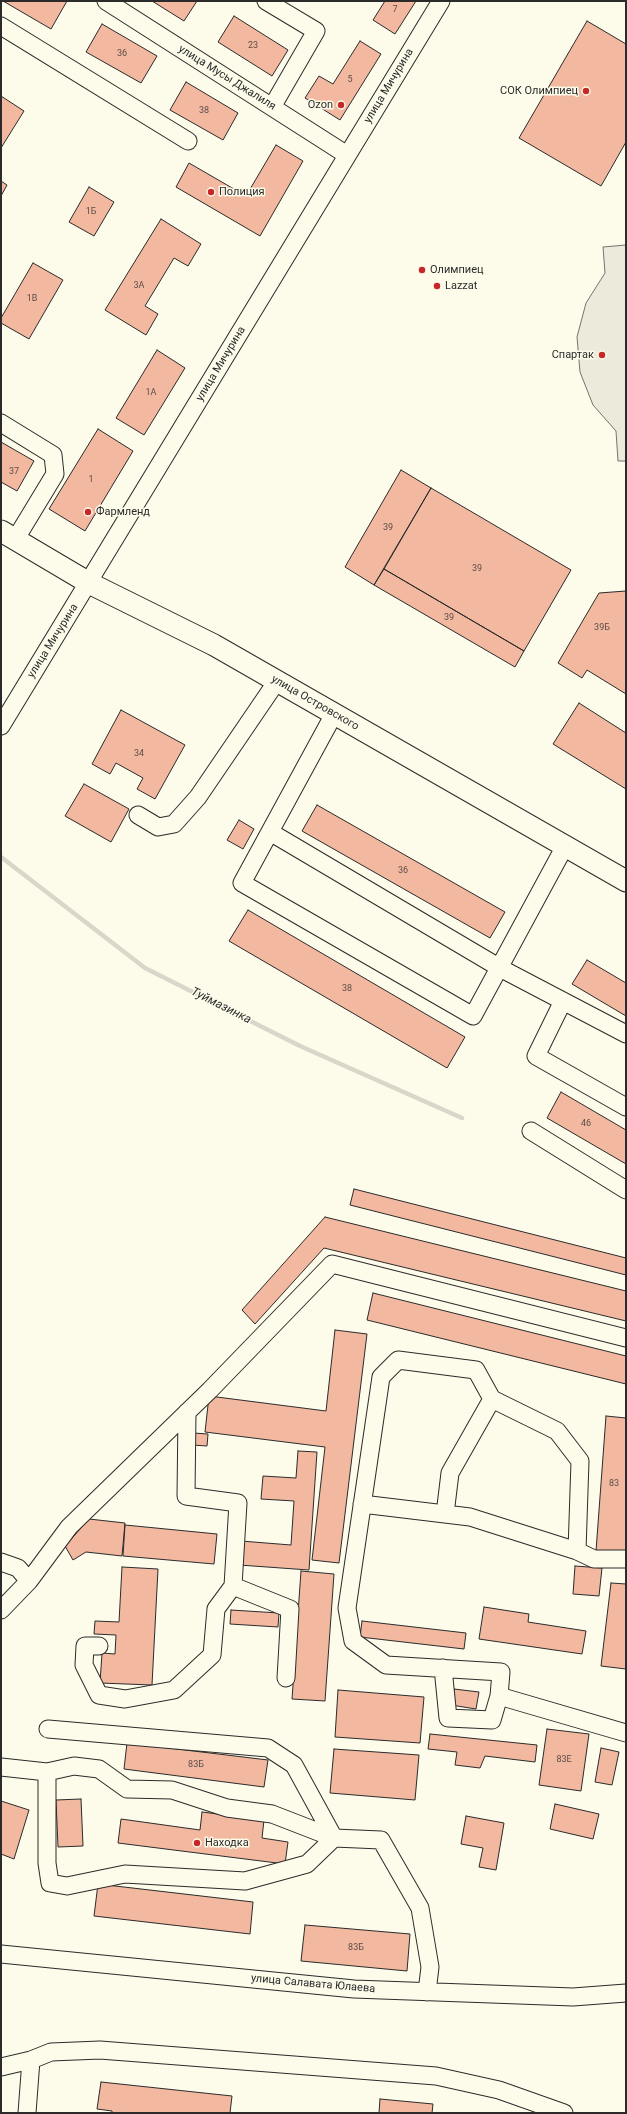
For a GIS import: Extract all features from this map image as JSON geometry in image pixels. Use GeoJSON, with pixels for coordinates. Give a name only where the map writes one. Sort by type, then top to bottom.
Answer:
{"type":"FeatureCollection","features":[{"type":"Feature","properties":{"kind":"main road","name":"улица Островского"},"geometry":{"type":"LineString","coordinates":[[8,536],[89,583],[214,645],[626,881]]}},
{"type":"Feature","properties":{"kind":"street","name":"улица Мусы Джалиля"},"geometry":{"type":"LineString","coordinates":[[106,1],[347,155]]}},
{"type":"Feature","properties":{"kind":"street"},"geometry":{"type":"LineString","coordinates":[[266,1],[316,31],[272,107]]}},
{"type":"Feature","properties":{"kind":"street","name":"улица Мичурина"},"geometry":{"type":"LineString","coordinates":[[1,726],[441,1]]}},
{"type":"Feature","properties":{"kind":"street"},"geometry":{"type":"LineString","coordinates":[[1,26],[188,141]]}},
{"type":"Feature","properties":{"kind":"street"},"geometry":{"type":"LineString","coordinates":[[1,423],[53,455],[55,474],[8,536]]}},
{"type":"Feature","properties":{"kind":"street"},"geometry":{"type":"LineString","coordinates":[[138,815],[158,827],[174,824],[198,797],[277,681]]}},
{"type":"Feature","properties":{"kind":"street"},"geometry":{"type":"LineString","coordinates":[[334,714],[242,883],[473,1016],[565,846]]}},
{"type":"Feature","properties":{"kind":"street"},"geometry":{"type":"LineString","coordinates":[[270,832],[500,968],[626,1034]]}},
{"type":"Feature","properties":{"kind":"street"},"geometry":{"type":"LineString","coordinates":[[563,1001],[536,1056],[626,1107]]}},
{"type":"Feature","properties":{"kind":"street"},"geometry":{"type":"LineString","coordinates":[[531,1131],[626,1190]]}},
{"type":"Feature","properties":{"kind":"street"},"geometry":{"type":"LineString","coordinates":[[1,1610],[29,1581],[69,1528],[187,1412],[332,1264],[626,1338]]}},
{"type":"Feature","properties":{"kind":"street"},"geometry":{"type":"LineString","coordinates":[[443,1668],[448,1718],[492,1720],[499,1696],[501,1672],[443,1668],[386,1665],[353,1641],[347,1608],[381,1377],[398,1360],[476,1370],[492,1399],[557,1431],[580,1460],[577,1551]]}},
{"type":"Feature","properties":{"kind":"street"},"geometry":{"type":"LineString","coordinates":[[445,1514],[450,1473],[492,1399]]}},
{"type":"Feature","properties":{"kind":"street"},"geometry":{"type":"LineString","coordinates":[[99,1646],[85,1646],[84,1665],[99,1695],[125,1699],[174,1690],[212,1655],[216,1609],[233,1586],[238,1503],[186,1496],[187,1412]]}},
{"type":"Feature","properties":{"kind":"street"},"geometry":{"type":"LineString","coordinates":[[362,1504],[470,1517],[577,1551],[594,1559],[626,1559]]}},
{"type":"Feature","properties":{"kind":"street"},"geometry":{"type":"LineString","coordinates":[[1,1562],[18,1568],[29,1581]]}},
{"type":"Feature","properties":{"kind":"street"},"geometry":{"type":"LineString","coordinates":[[233,1586],[290,1609],[286,1678]]}},
{"type":"Feature","properties":{"kind":"street"},"geometry":{"type":"LineString","coordinates":[[499,1696],[626,1734]]}},
{"type":"Feature","properties":{"kind":"street"},"geometry":{"type":"LineString","coordinates":[[48,1729],[268,1748],[294,1765],[334,1838]]}},
{"type":"Feature","properties":{"kind":"street"},"geometry":{"type":"LineString","coordinates":[[1,1767],[47,1772],[74,1766],[99,1769],[128,1789],[172,1790],[227,1808],[272,1814],[334,1838],[381,1840],[420,1908],[430,1967],[427,1992]]}},
{"type":"Feature","properties":{"kind":"street"},"geometry":{"type":"LineString","coordinates":[[47,1772],[47,1863],[50,1883],[67,1886],[124,1874],[245,1881],[307,1864],[334,1838]]}},
{"type":"Feature","properties":{"kind":"street","name":"улица Салавата Юлаева"},"geometry":{"type":"LineString","coordinates":[[1,1954],[354,1989],[573,1997],[626,1992]]}},
{"type":"Feature","properties":{"kind":"street"},"geometry":{"type":"LineString","coordinates":[[1,2067],[31,2060],[51,2052],[100,2050],[436,2076],[499,2090],[564,2113]]}},
{"type":"Feature","properties":{"kind":"street"},"geometry":{"type":"LineString","coordinates":[[27,2113],[31,2060]]}},
{"type":"Feature","properties":{"kind":"shaded area","name":"Спартак"},"geometry":{"type":"Polygon","coordinates":[[[626,245],[626,461],[618,461],[616,431],[593,405],[580,372],[577,337],[586,303],[605,273],[603,247],[626,245]]]}},
{"type":"Feature","properties":{"kind":"building"},"geometry":{"type":"Polygon","coordinates":[[[3,1],[67,1],[51,29],[3,1]]]}},
{"type":"Feature","properties":{"kind":"building"},"geometry":{"type":"Polygon","coordinates":[[[152,1],[197,1],[184,21],[152,1]]]}},
{"type":"Feature","properties":{"kind":"building"},"geometry":{"type":"Polygon","coordinates":[[[385,1],[416,1],[395,34],[373,20],[385,1]]]}},
{"type":"Feature","properties":{"kind":"building"},"geometry":{"type":"Polygon","coordinates":[[[234,16],[288,50],[272,76],[218,42],[234,16]]]}},
{"type":"Feature","properties":{"kind":"building","name":"СОК Олимпиец"},"geometry":{"type":"Polygon","coordinates":[[[587,21],[626,44],[626,142],[601,186],[519,138],[587,21]]]}},
{"type":"Feature","properties":{"kind":"building"},"geometry":{"type":"Polygon","coordinates":[[[102,24],[157,56],[141,83],[86,52],[102,24]]]}},
{"type":"Feature","properties":{"kind":"building"},"geometry":{"type":"Polygon","coordinates":[[[360,41],[381,54],[340,120],[305,98],[319,76],[333,84],[360,41]]]}},
{"type":"Feature","properties":{"kind":"building"},"geometry":{"type":"Polygon","coordinates":[[[186,82],[238,113],[223,140],[170,110],[186,82]]]}},
{"type":"Feature","properties":{"kind":"building"},"geometry":{"type":"Polygon","coordinates":[[[1,96],[24,111],[1,148],[1,96]]]}},
{"type":"Feature","properties":{"kind":"building","name":"Полиция"},"geometry":{"type":"Polygon","coordinates":[[[276,145],[303,161],[260,236],[176,187],[189,163],[246,196],[276,145]]]}},
{"type":"Feature","properties":{"kind":"building"},"geometry":{"type":"Polygon","coordinates":[[[1,181],[7,185],[1,196],[1,181]]]}},
{"type":"Feature","properties":{"kind":"building"},"geometry":{"type":"Polygon","coordinates":[[[89,187],[114,202],[94,236],[69,222],[89,187]]]}},
{"type":"Feature","properties":{"kind":"building"},"geometry":{"type":"Polygon","coordinates":[[[161,219],[201,244],[188,266],[174,258],[145,306],[158,314],[146,335],[105,310],[161,219]]]}},
{"type":"Feature","properties":{"kind":"building"},"geometry":{"type":"Polygon","coordinates":[[[33,263],[63,280],[29,339],[1,323],[1,318],[33,263]]]}},
{"type":"Feature","properties":{"kind":"building"},"geometry":{"type":"Polygon","coordinates":[[[157,350],[185,368],[144,435],[116,418],[157,350]]]}},
{"type":"Feature","properties":{"kind":"building"},"geometry":{"type":"Polygon","coordinates":[[[98,429],[133,451],[85,531],[49,509],[98,429]]]}},
{"type":"Feature","properties":{"kind":"building"},"geometry":{"type":"Polygon","coordinates":[[[1,442],[34,461],[17,491],[1,482],[1,442]]]}},
{"type":"Feature","properties":{"kind":"building"},"geometry":{"type":"Polygon","coordinates":[[[401,470],[431,488],[374,585],[345,567],[401,470]]]}},
{"type":"Feature","properties":{"kind":"building"},"geometry":{"type":"Polygon","coordinates":[[[431,488],[571,570],[524,651],[384,569],[431,488]]]}},
{"type":"Feature","properties":{"kind":"building"},"geometry":{"type":"Polygon","coordinates":[[[384,569],[524,651],[515,667],[374,585],[384,569]]]}},
{"type":"Feature","properties":{"kind":"building"},"geometry":{"type":"Polygon","coordinates":[[[626,591],[626,694],[587,670],[582,678],[558,663],[599,593],[626,591]]]}},
{"type":"Feature","properties":{"kind":"building"},"geometry":{"type":"Polygon","coordinates":[[[579,703],[626,733],[626,789],[553,744],[579,703]]]}},
{"type":"Feature","properties":{"kind":"building"},"geometry":{"type":"Polygon","coordinates":[[[121,710],[185,745],[155,799],[137,789],[143,778],[116,763],[110,774],[92,764],[121,710]]]}},
{"type":"Feature","properties":{"kind":"building"},"geometry":{"type":"Polygon","coordinates":[[[84,784],[129,809],[111,842],[65,816],[84,784]]]}},
{"type":"Feature","properties":{"kind":"building"},"geometry":{"type":"Polygon","coordinates":[[[317,805],[505,912],[490,938],[302,831],[317,805]]]}},
{"type":"Feature","properties":{"kind":"building"},"geometry":{"type":"Polygon","coordinates":[[[239,820],[254,829],[243,849],[227,840],[239,820]]]}},
{"type":"Feature","properties":{"kind":"building"},"geometry":{"type":"Polygon","coordinates":[[[248,910],[465,1037],[447,1068],[229,941],[248,910]]]}},
{"type":"Feature","properties":{"kind":"building"},"geometry":{"type":"Polygon","coordinates":[[[587,960],[626,983],[626,1016],[572,984],[587,960]]]}},
{"type":"Feature","properties":{"kind":"building"},"geometry":{"type":"Polygon","coordinates":[[[561,1092],[626,1130],[626,1164],[547,1118],[561,1092]]]}},
{"type":"Feature","properties":{"kind":"building"},"geometry":{"type":"Polygon","coordinates":[[[354,1189],[626,1258],[626,1275],[350,1205],[354,1189]]]}},
{"type":"Feature","properties":{"kind":"building"},"geometry":{"type":"Polygon","coordinates":[[[325,1217],[626,1291],[626,1321],[324,1248],[255,1324],[242,1310],[325,1217]]]}},
{"type":"Feature","properties":{"kind":"building"},"geometry":{"type":"Polygon","coordinates":[[[373,1293],[626,1356],[626,1384],[367,1320],[373,1293]]]}},
{"type":"Feature","properties":{"kind":"building"},"geometry":{"type":"Polygon","coordinates":[[[335,1330],[367,1334],[339,1563],[312,1560],[325,1447],[205,1432],[209,1396],[326,1411],[335,1330]]]}},
{"type":"Feature","properties":{"kind":"building"},"geometry":{"type":"Polygon","coordinates":[[[606,1416],[626,1418],[626,1553],[596,1551],[606,1416]]]}},
{"type":"Feature","properties":{"kind":"building"},"geometry":{"type":"Polygon","coordinates":[[[193,1433],[208,1434],[207,1446],[192,1445],[193,1433]]]}},
{"type":"Feature","properties":{"kind":"building"},"geometry":{"type":"Polygon","coordinates":[[[298,1451],[317,1452],[309,1570],[239,1565],[241,1541],[291,1545],[294,1501],[261,1499],[263,1476],[296,1478],[298,1451]]]}},
{"type":"Feature","properties":{"kind":"building"},"geometry":{"type":"Polygon","coordinates":[[[89,1519],[125,1523],[122,1556],[86,1552],[73,1560],[65,1546],[89,1519]]]}},
{"type":"Feature","properties":{"kind":"building"},"geometry":{"type":"Polygon","coordinates":[[[125,1525],[217,1534],[214,1564],[123,1556],[125,1525]]]}},
{"type":"Feature","properties":{"kind":"building"},"geometry":{"type":"Polygon","coordinates":[[[575,1566],[602,1568],[599,1596],[573,1594],[575,1566]]]}},
{"type":"Feature","properties":{"kind":"building"},"geometry":{"type":"Polygon","coordinates":[[[122,1567],[158,1569],[152,1685],[100,1683],[102,1653],[115,1654],[116,1635],[94,1634],[95,1621],[119,1622],[122,1567]]]}},
{"type":"Feature","properties":{"kind":"building"},"geometry":{"type":"Polygon","coordinates":[[[301,1571],[334,1574],[325,1701],[292,1699],[301,1571]]]}},
{"type":"Feature","properties":{"kind":"building"},"geometry":{"type":"Polygon","coordinates":[[[611,1583],[626,1584],[626,1669],[601,1666],[611,1583]]]}},
{"type":"Feature","properties":{"kind":"building"},"geometry":{"type":"Polygon","coordinates":[[[484,1607],[529,1614],[528,1622],[586,1631],[582,1654],[479,1639],[484,1607]]]}},
{"type":"Feature","properties":{"kind":"building"},"geometry":{"type":"Polygon","coordinates":[[[231,1610],[279,1613],[278,1627],[230,1624],[231,1610]]]}},
{"type":"Feature","properties":{"kind":"building"},"geometry":{"type":"Polygon","coordinates":[[[362,1621],[466,1633],[464,1649],[360,1637],[362,1621]]]}},
{"type":"Feature","properties":{"kind":"building"},"geometry":{"type":"Polygon","coordinates":[[[454,1689],[479,1692],[476,1709],[451,1705],[454,1689]]]}},
{"type":"Feature","properties":{"kind":"building"},"geometry":{"type":"Polygon","coordinates":[[[338,1690],[424,1697],[420,1743],[335,1737],[338,1690]]]}},
{"type":"Feature","properties":{"kind":"building"},"geometry":{"type":"Polygon","coordinates":[[[547,1729],[589,1734],[581,1791],[539,1785],[547,1729]]]}},
{"type":"Feature","properties":{"kind":"building"},"geometry":{"type":"Polygon","coordinates":[[[430,1734],[537,1745],[535,1762],[485,1756],[480,1768],[455,1765],[457,1752],[428,1749],[430,1734]]]}},
{"type":"Feature","properties":{"kind":"building"},"geometry":{"type":"Polygon","coordinates":[[[127,1743],[268,1760],[264,1787],[124,1769],[127,1743]]]}},
{"type":"Feature","properties":{"kind":"building"},"geometry":{"type":"Polygon","coordinates":[[[601,1748],[619,1752],[612,1785],[595,1782],[601,1748]]]}},
{"type":"Feature","properties":{"kind":"building"},"geometry":{"type":"Polygon","coordinates":[[[334,1749],[419,1755],[415,1800],[330,1793],[334,1749]]]}},
{"type":"Feature","properties":{"kind":"building"},"geometry":{"type":"Polygon","coordinates":[[[81,1799],[83,1846],[58,1847],[56,1800],[81,1799]]]}},
{"type":"Feature","properties":{"kind":"building"},"geometry":{"type":"Polygon","coordinates":[[[1,1801],[29,1810],[14,1859],[1,1854],[1,1801]]]}},
{"type":"Feature","properties":{"kind":"building"},"geometry":{"type":"Polygon","coordinates":[[[555,1804],[599,1814],[593,1839],[550,1829],[555,1804]]]}},
{"type":"Feature","properties":{"kind":"building"},"geometry":{"type":"Polygon","coordinates":[[[202,1812],[264,1820],[262,1838],[288,1842],[285,1864],[118,1843],[121,1819],[200,1830],[202,1812]]]}},
{"type":"Feature","properties":{"kind":"building"},"geometry":{"type":"Polygon","coordinates":[[[466,1816],[504,1823],[496,1870],[479,1867],[483,1848],[461,1844],[466,1816]]]}},
{"type":"Feature","properties":{"kind":"building"},"geometry":{"type":"Polygon","coordinates":[[[98,1884],[253,1902],[250,1934],[94,1916],[98,1884]]]}},
{"type":"Feature","properties":{"kind":"building"},"geometry":{"type":"Polygon","coordinates":[[[305,1925],[410,1934],[407,1971],[301,1961],[305,1925]]]}},
{"type":"Feature","properties":{"kind":"building"},"geometry":{"type":"Polygon","coordinates":[[[101,2082],[232,2096],[230,2113],[112,2113],[112,2111],[97,2109],[101,2082]]]}},
{"type":"Feature","properties":{"kind":"building"},"geometry":{"type":"Polygon","coordinates":[[[380,2099],[433,2104],[432,2113],[379,2113],[380,2099]]]}},
{"type":"Feature","properties":{"kind":"waterway","name":"Туймазинка"},"geometry":{"type":"LineString","coordinates":[[1,857],[145,968],[300,1046],[462,1118]]}},
{"type":"Feature","properties":{"kind":"place","name":"СОК Олимпиец"},"geometry":{"type":"Point","coordinates":[586,91]}},
{"type":"Feature","properties":{"kind":"place","name":"Ozon"},"geometry":{"type":"Point","coordinates":[341,105]}},
{"type":"Feature","properties":{"kind":"place","name":"Полиция"},"geometry":{"type":"Point","coordinates":[211,192]}},
{"type":"Feature","properties":{"kind":"place","name":"Олимпиец"},"geometry":{"type":"Point","coordinates":[422,270]}},
{"type":"Feature","properties":{"kind":"place","name":"Lazzat"},"geometry":{"type":"Point","coordinates":[437,286]}},
{"type":"Feature","properties":{"kind":"place","name":"Спартак"},"geometry":{"type":"Point","coordinates":[602,355]}},
{"type":"Feature","properties":{"kind":"place","name":"Фармленд"},"geometry":{"type":"Point","coordinates":[88,512]}},
{"type":"Feature","properties":{"kind":"place","name":"Находка"},"geometry":{"type":"Point","coordinates":[197,1843]}}]}
